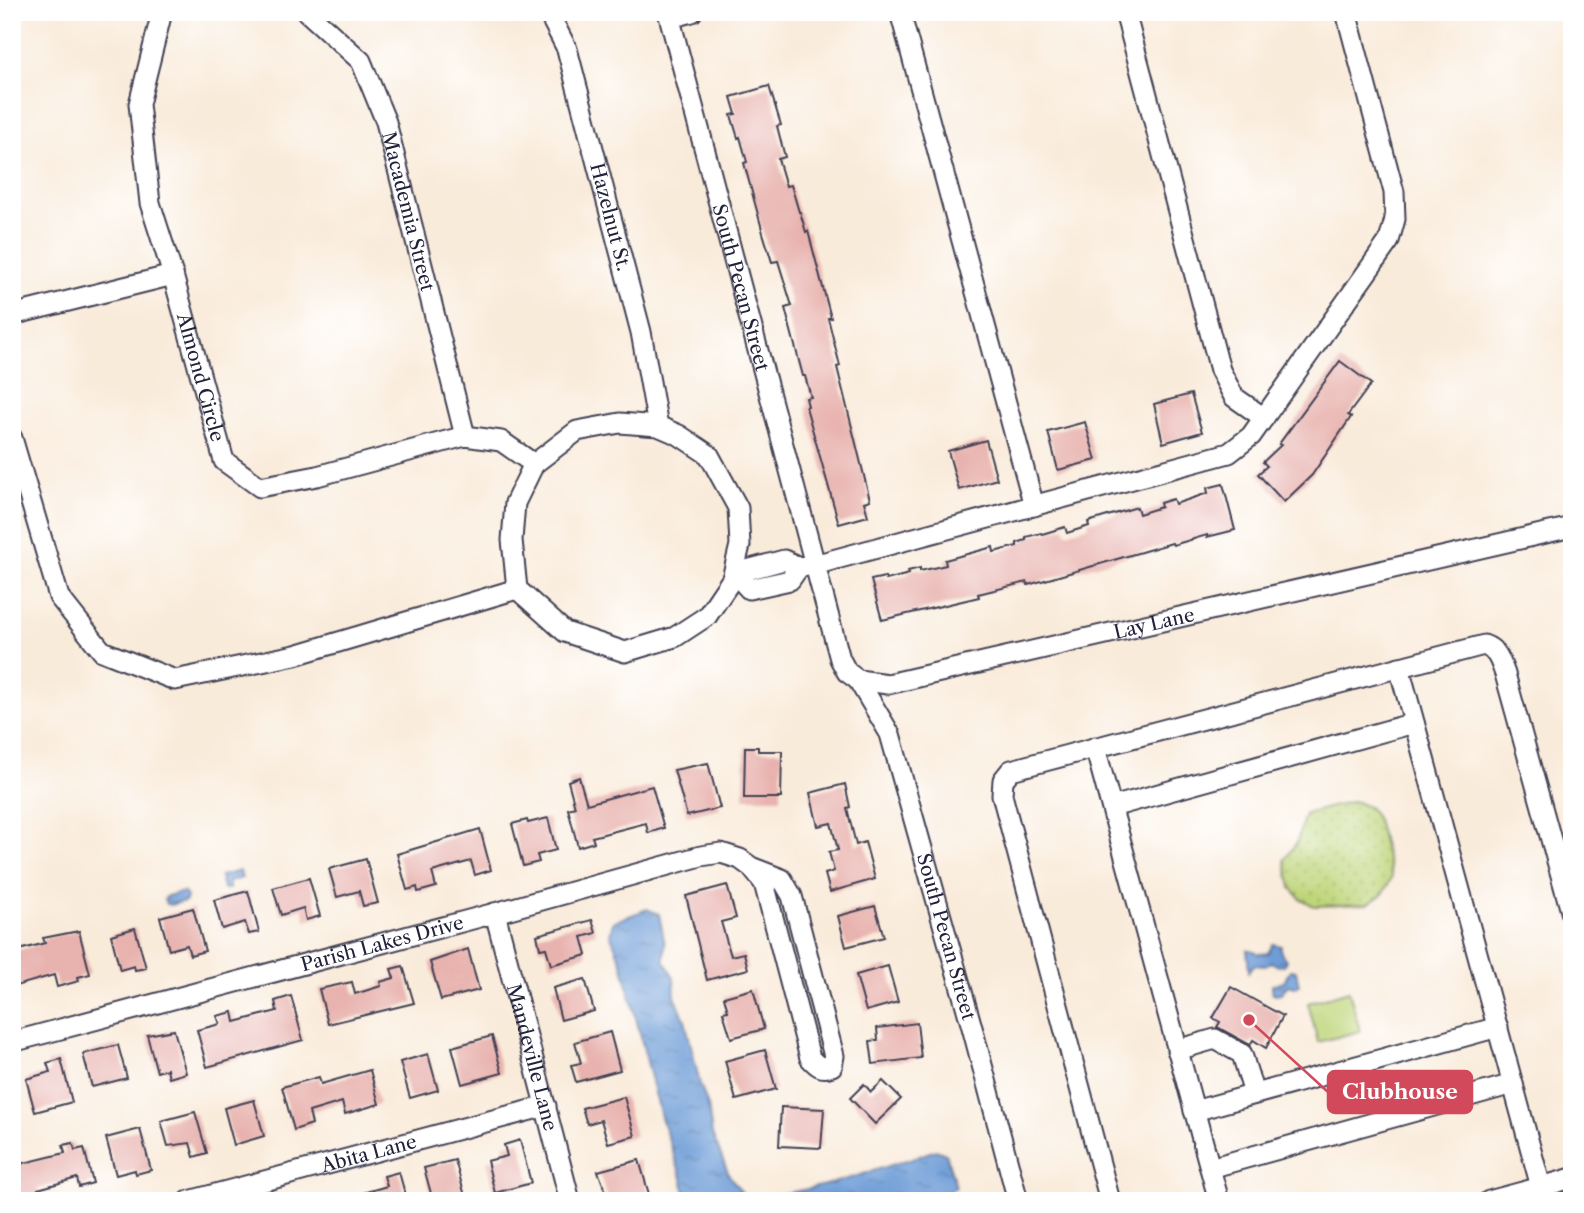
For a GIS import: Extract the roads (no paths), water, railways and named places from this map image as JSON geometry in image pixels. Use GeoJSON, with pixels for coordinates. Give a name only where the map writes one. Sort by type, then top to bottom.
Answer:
{"type":"FeatureCollection","features":[{"type":"Feature","properties":{"kind":"street","name":"Almond Circle"},"geometry":{"type":"LineString","coordinates":[[162,12],[139,104],[150,203],[173,275],[224,461],[260,487],[317,476],[465,436],[501,441],[534,464]]}},
{"type":"Feature","properties":{"kind":"street","name":"Macademia Street"},"geometry":{"type":"LineString","coordinates":[[307,12],[361,61],[386,122],[465,436]]}},
{"type":"Feature","properties":{"kind":"street","name":"Hazelnut St."},"geometry":{"type":"LineString","coordinates":[[548,12],[566,49],[641,332],[658,426]]}},
{"type":"Feature","properties":{"kind":"street"},"geometry":{"type":"LineString","coordinates":[[669,15],[692,12]]}},
{"type":"Feature","properties":{"kind":"street"},"geometry":{"type":"LineString","coordinates":[[900,12],[1034,506]]}},
{"type":"Feature","properties":{"kind":"street"},"geometry":{"type":"LineString","coordinates":[[1125,12],[1220,370],[1234,397],[1264,418]]}},
{"type":"Feature","properties":{"kind":"street"},"geometry":{"type":"LineString","coordinates":[[736,579],[740,545],[738,508],[709,456],[679,435],[658,426],[620,423],[577,431],[534,464],[515,503],[512,540],[517,589],[565,632],[625,652],[675,637],[707,615],[743,571],[784,560],[807,566],[1034,506],[1229,453],[1251,436],[1388,241],[1395,219],[1394,192],[1346,12]]}},
{"type":"Feature","properties":{"kind":"street","name":"South Pecan Street"},"geometry":{"type":"LineString","coordinates":[[669,15],[807,566]]}},
{"type":"Feature","properties":{"kind":"street"},"geometry":{"type":"LineString","coordinates":[[12,315],[173,275]]}},
{"type":"Feature","properties":{"kind":"street"},"geometry":{"type":"LineString","coordinates":[[12,438],[59,597],[103,651],[175,680],[295,655],[517,589]]}},
{"type":"Feature","properties":{"kind":"street","name":"Lay Lane"},"geometry":{"type":"LineString","coordinates":[[858,680],[888,684],[942,673],[1572,527]]}},
{"type":"Feature","properties":{"kind":"street"},"geometry":{"type":"LineString","coordinates":[[807,566],[840,659],[847,672],[858,680]]}},
{"type":"Feature","properties":{"kind":"street"},"geometry":{"type":"LineString","coordinates":[[1110,1201],[1002,795],[1003,780],[1011,770],[1484,645],[1498,654],[1572,915]]}},
{"type":"Feature","properties":{"kind":"street"},"geometry":{"type":"LineString","coordinates":[[1399,667],[1541,1187]]}},
{"type":"Feature","properties":{"kind":"street","name":"South Pecan Street"},"geometry":{"type":"LineString","coordinates":[[858,680],[890,734],[1018,1201]]}},
{"type":"Feature","properties":{"kind":"street"},"geometry":{"type":"LineString","coordinates":[[1112,807],[1414,723]]}},
{"type":"Feature","properties":{"kind":"street"},"geometry":{"type":"LineString","coordinates":[[1095,747],[1219,1201]]}},
{"type":"Feature","properties":{"kind":"street","name":"Parish Lakes Drive"},"geometry":{"type":"LineString","coordinates":[[12,1042],[701,856],[721,853],[782,879],[792,896],[834,1056],[832,1066],[826,1069],[810,1058],[764,883],[751,867]]}},
{"type":"Feature","properties":{"kind":"street","name":"Mandeville Lane"},"geometry":{"type":"LineString","coordinates":[[495,913],[570,1201]]}},
{"type":"Feature","properties":{"kind":"street"},"geometry":{"type":"LineString","coordinates":[[1194,1111],[1497,1027]]}},
{"type":"Feature","properties":{"kind":"street"},"geometry":{"type":"LineString","coordinates":[[1178,1050],[1215,1040],[1242,1054],[1254,1094]]}},
{"type":"Feature","properties":{"kind":"street"},"geometry":{"type":"LineString","coordinates":[[1210,1168],[1513,1084]]}},
{"type":"Feature","properties":{"kind":"street","name":"Abita Lane"},"geometry":{"type":"LineString","coordinates":[[189,1201],[546,1106]]}},
{"type":"Feature","properties":{"kind":"street"},"geometry":{"type":"LineString","coordinates":[[1489,1201],[1572,1178]]}},
{"type":"Feature","properties":{"kind":"water"},"geometry":{"type":"Polygon","coordinates":[[[240,871],[242,878],[229,882],[229,889],[223,889],[220,876],[240,871]]]}},
{"type":"Feature","properties":{"kind":"water"},"geometry":{"type":"Polygon","coordinates":[[[183,892],[187,896],[186,901],[166,904],[164,900],[167,896],[183,892]]]}},
{"type":"Feature","properties":{"kind":"water"},"geometry":{"type":"Polygon","coordinates":[[[647,909],[659,914],[665,944],[664,960],[674,977],[675,996],[685,1020],[708,1106],[712,1134],[729,1175],[746,1198],[818,1187],[936,1150],[946,1154],[956,1187],[928,1201],[686,1201],[683,1181],[662,1121],[622,963],[610,934],[613,922],[647,909]]]}},
{"type":"Feature","properties":{"kind":"water"},"geometry":{"type":"Polygon","coordinates":[[[1273,944],[1281,946],[1281,953],[1286,960],[1284,965],[1278,966],[1271,962],[1265,966],[1254,965],[1249,971],[1247,950],[1258,954],[1268,953],[1273,944]]]}},
{"type":"Feature","properties":{"kind":"water"},"geometry":{"type":"Polygon","coordinates":[[[1290,970],[1296,971],[1299,985],[1288,985],[1281,993],[1272,992],[1272,985],[1284,982],[1290,970]]]}},
{"type":"Feature","properties":{"kind":"place","name":"Clubhouse"},"geometry":{"type":"Point","coordinates":[1249,1020]}}]}
